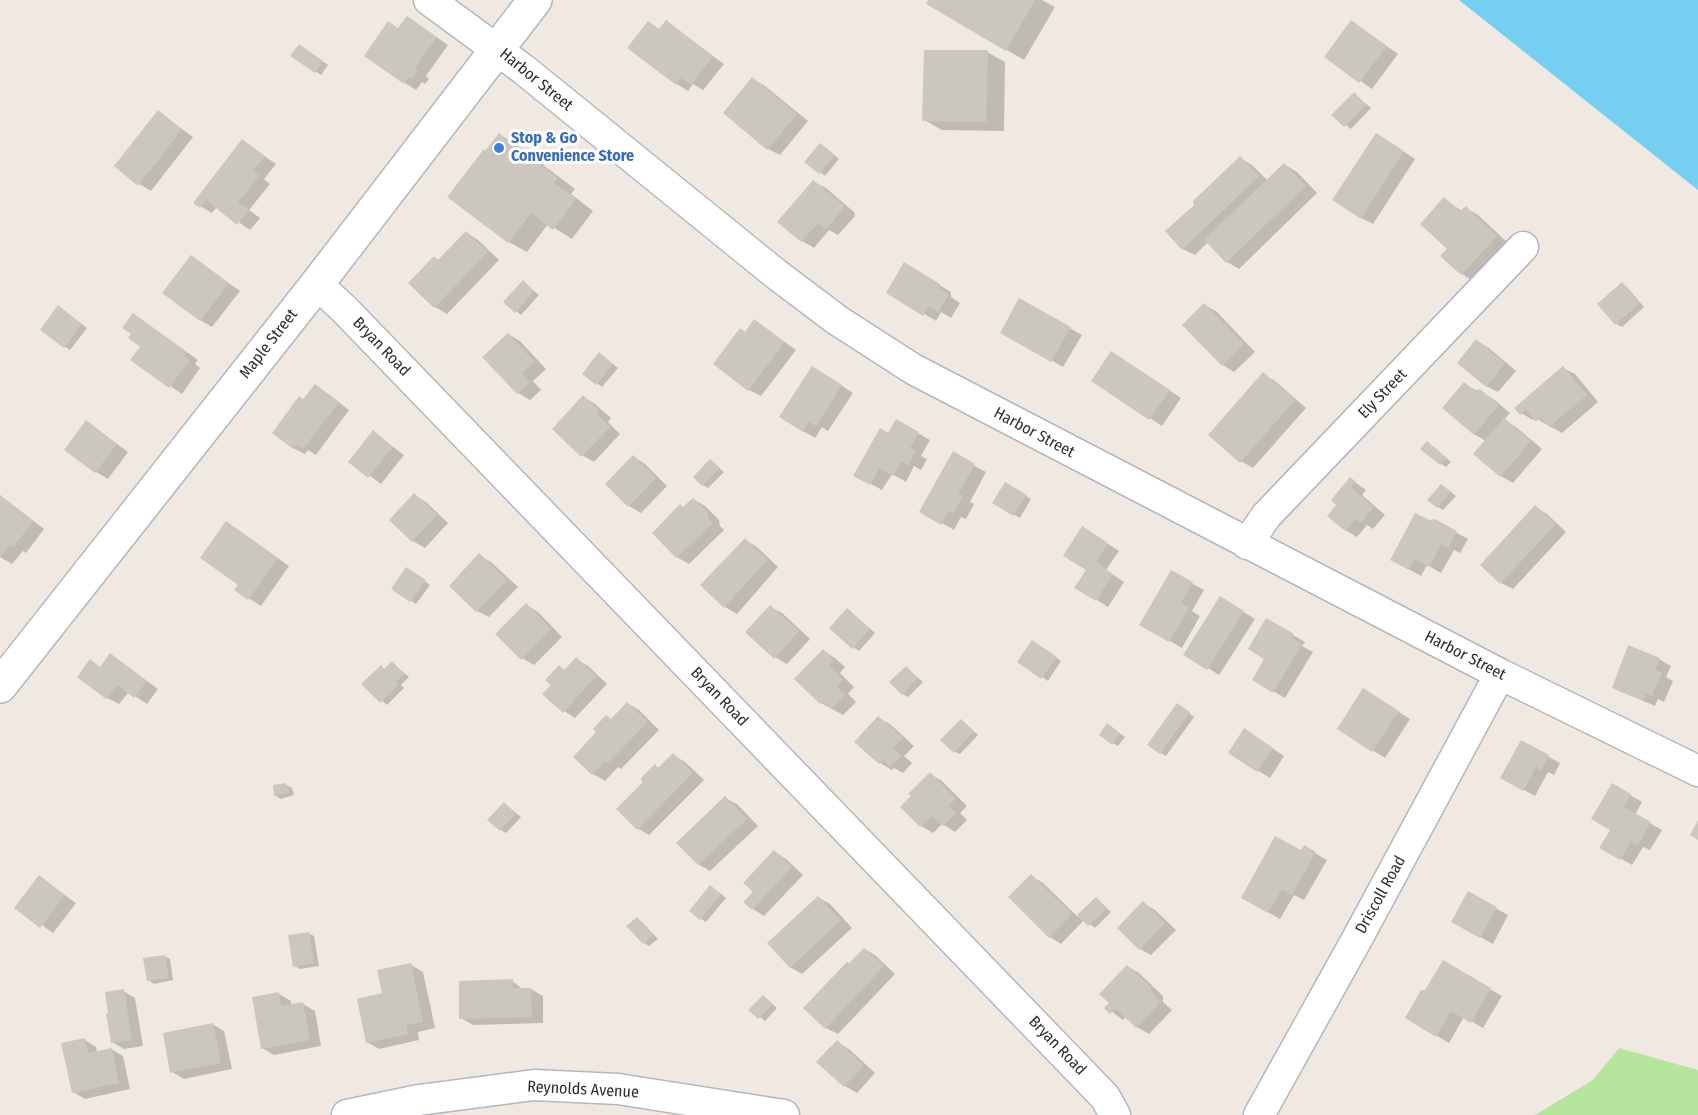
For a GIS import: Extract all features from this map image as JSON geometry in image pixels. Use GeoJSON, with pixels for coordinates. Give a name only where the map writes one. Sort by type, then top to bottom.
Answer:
{"type":"FeatureCollection","features":[{"type":"Feature","properties":{"kind":"street","name":"Harbor Street"},"geometry":{"type":"LineString","coordinates":[[429,0],[498,50],[776,274],[865,338],[913,369],[1500,674],[1698,771]]}},
{"type":"Feature","properties":{"kind":"street","name":"Maple Street"},"geometry":{"type":"LineString","coordinates":[[0,686],[317,284],[535,0]]}},
{"type":"Feature","properties":{"kind":"street","name":"Ely Street"},"geometry":{"type":"LineString","coordinates":[[1247,544],[1266,516],[1523,247]]}},
{"type":"Feature","properties":{"kind":"street","name":"Bryan Road"},"geometry":{"type":"LineString","coordinates":[[317,284],[345,310],[1106,1097],[1114,1115]]}},
{"type":"Feature","properties":{"kind":"street","name":"Driscoll Road"},"geometry":{"type":"LineString","coordinates":[[1259,1115],[1500,674]]}},
{"type":"Feature","properties":{"kind":"street","name":"Reynolds Avenue"},"geometry":{"type":"LineString","coordinates":[[347,1115],[419,1100],[534,1085],[618,1089],[784,1115]]}},
{"type":"Feature","properties":{"kind":"green space"},"geometry":{"type":"Polygon","coordinates":[[[1619,1048],[1698,1070],[1698,1115],[1535,1115],[1593,1080],[1619,1048]]]}},
{"type":"Feature","properties":{"kind":"water"},"geometry":{"type":"Polygon","coordinates":[[[1459,0],[1698,0],[1698,190],[1459,0]]]}},
{"type":"Feature","properties":{"kind":"building"},"geometry":{"type":"Polygon","coordinates":[[[928,0],[1035,0],[1006,51],[926,4],[928,0]]]}},
{"type":"Feature","properties":{"kind":"building"},"geometry":{"type":"Polygon","coordinates":[[[407,16],[437,37],[415,68],[418,71],[412,79],[409,76],[404,84],[364,56],[388,21],[398,28],[407,16]]]}},
{"type":"Feature","properties":{"kind":"building"},"geometry":{"type":"Polygon","coordinates":[[[666,20],[713,56],[691,85],[681,78],[676,85],[627,48],[648,21],[659,29],[666,20]]]}},
{"type":"Feature","properties":{"kind":"building"},"geometry":{"type":"Polygon","coordinates":[[[1351,20],[1387,46],[1359,83],[1324,57],[1351,20]]]}},
{"type":"Feature","properties":{"kind":"building"},"geometry":{"type":"Polygon","coordinates":[[[299,44],[323,61],[315,73],[290,56],[299,44]]]}},
{"type":"Feature","properties":{"kind":"building"},"geometry":{"type":"Polygon","coordinates":[[[924,50],[988,50],[986,122],[922,121],[924,50]]]}},
{"type":"Feature","properties":{"kind":"building"},"geometry":{"type":"Polygon","coordinates":[[[752,77],[797,114],[767,150],[723,113],[752,77]]]}},
{"type":"Feature","properties":{"kind":"building"},"geometry":{"type":"Polygon","coordinates":[[[1354,92],[1366,105],[1344,127],[1331,115],[1354,92]]]}},
{"type":"Feature","properties":{"kind":"building"},"geometry":{"type":"Polygon","coordinates":[[[158,110],[182,129],[138,186],[114,166],[158,110]]]}},
{"type":"Feature","properties":{"kind":"building"},"geometry":{"type":"Polygon","coordinates":[[[499,133],[558,178],[554,183],[576,199],[553,230],[531,213],[508,243],[447,197],[499,133]]]}},
{"type":"Feature","properties":{"kind":"building"},"geometry":{"type":"Polygon","coordinates":[[[1376,133],[1404,151],[1361,219],[1332,200],[1376,133]]]}},
{"type":"Feature","properties":{"kind":"building"},"geometry":{"type":"Polygon","coordinates":[[[242,139],[265,156],[253,171],[259,176],[238,202],[249,210],[237,225],[206,200],[200,208],[193,203],[242,139]]]}},
{"type":"Feature","properties":{"kind":"building"},"geometry":{"type":"Polygon","coordinates":[[[820,143],[835,155],[819,174],[804,162],[820,143]]]}},
{"type":"Feature","properties":{"kind":"building"},"geometry":{"type":"Polygon","coordinates":[[[1240,156],[1259,176],[1182,250],[1165,231],[1194,205],[1193,201],[1240,156]]]}},
{"type":"Feature","properties":{"kind":"building"},"geometry":{"type":"Polygon","coordinates":[[[1284,163],[1306,186],[1226,263],[1204,240],[1284,163]]]}},
{"type":"Feature","properties":{"kind":"building"},"geometry":{"type":"Polygon","coordinates":[[[813,180],[844,208],[826,229],[818,223],[801,242],[777,222],[813,180]]]}},
{"type":"Feature","properties":{"kind":"building"},"geometry":{"type":"Polygon","coordinates":[[[1444,197],[1460,211],[1466,206],[1497,236],[1461,275],[1440,256],[1447,249],[1420,224],[1444,197]]]}},
{"type":"Feature","properties":{"kind":"building"},"geometry":{"type":"Polygon","coordinates":[[[466,231],[488,252],[434,308],[408,283],[434,256],[438,260],[466,231]]]}},
{"type":"Feature","properties":{"kind":"building"},"geometry":{"type":"Polygon","coordinates":[[[191,255],[229,283],[200,321],[162,293],[191,255]]]}},
{"type":"Feature","properties":{"kind":"building"},"geometry":{"type":"Polygon","coordinates":[[[904,262],[940,284],[940,289],[949,295],[938,312],[929,307],[923,316],[886,293],[904,262]]]}},
{"type":"Feature","properties":{"kind":"building"},"geometry":{"type":"Polygon","coordinates":[[[523,280],[534,291],[515,313],[503,302],[523,280]]]}},
{"type":"Feature","properties":{"kind":"building"},"geometry":{"type":"Polygon","coordinates":[[[1622,282],[1640,303],[1615,325],[1597,304],[1622,282]]]}},
{"type":"Feature","properties":{"kind":"building"},"geometry":{"type":"Polygon","coordinates":[[[1019,298],[1071,327],[1051,362],[1000,333],[1019,298]]]}},
{"type":"Feature","properties":{"kind":"building"},"geometry":{"type":"Polygon","coordinates":[[[1204,303],[1244,344],[1222,366],[1182,325],[1204,303]]]}},
{"type":"Feature","properties":{"kind":"building"},"geometry":{"type":"Polygon","coordinates":[[[58,305],[82,324],[64,348],[40,330],[58,305]]]}},
{"type":"Feature","properties":{"kind":"building"},"geometry":{"type":"Polygon","coordinates":[[[133,313],[187,352],[184,356],[190,360],[169,388],[130,360],[140,347],[128,338],[131,334],[122,328],[133,313]]]}},
{"type":"Feature","properties":{"kind":"building"},"geometry":{"type":"Polygon","coordinates":[[[754,319],[785,342],[748,391],[713,364],[740,328],[745,332],[754,319]]]}},
{"type":"Feature","properties":{"kind":"building"},"geometry":{"type":"Polygon","coordinates":[[[508,333],[535,362],[522,373],[530,382],[517,394],[482,357],[508,333]]]}},
{"type":"Feature","properties":{"kind":"building"},"geometry":{"type":"Polygon","coordinates":[[[1476,339],[1505,363],[1486,387],[1457,363],[1476,339]]]}},
{"type":"Feature","properties":{"kind":"building"},"geometry":{"type":"Polygon","coordinates":[[[1111,351],[1170,390],[1149,420],[1091,381],[1111,351]]]}},
{"type":"Feature","properties":{"kind":"building"},"geometry":{"type":"Polygon","coordinates":[[[599,352],[613,364],[596,385],[582,374],[599,352]]]}},
{"type":"Feature","properties":{"kind":"building"},"geometry":{"type":"Polygon","coordinates":[[[812,366],[842,385],[816,426],[809,422],[803,432],[779,417],[812,366]]]}},
{"type":"Feature","properties":{"kind":"building"},"geometry":{"type":"Polygon","coordinates":[[[1563,366],[1587,395],[1549,427],[1540,417],[1536,422],[1526,410],[1520,415],[1514,408],[1563,366]]]}},
{"type":"Feature","properties":{"kind":"building"},"geometry":{"type":"Polygon","coordinates":[[[1263,372],[1295,400],[1240,463],[1208,435],[1263,372]]]}},
{"type":"Feature","properties":{"kind":"building"},"geometry":{"type":"Polygon","coordinates":[[[1464,382],[1475,391],[1480,389],[1499,405],[1474,435],[1442,408],[1464,382]]]}},
{"type":"Feature","properties":{"kind":"building"},"geometry":{"type":"Polygon","coordinates":[[[315,384],[339,402],[303,449],[296,444],[293,449],[272,433],[299,396],[303,399],[315,384]]]}},
{"type":"Feature","properties":{"kind":"building"},"geometry":{"type":"Polygon","coordinates":[[[583,395],[600,411],[597,414],[610,427],[581,457],[552,429],[583,395]]]}},
{"type":"Feature","properties":{"kind":"building"},"geometry":{"type":"Polygon","coordinates":[[[1504,418],[1531,441],[1500,477],[1473,454],[1504,418]]]}},
{"type":"Feature","properties":{"kind":"building"},"geometry":{"type":"Polygon","coordinates":[[[896,419],[919,432],[910,448],[916,451],[908,465],[901,461],[893,476],[879,468],[870,485],[853,476],[880,428],[888,433],[896,419]]]}},
{"type":"Feature","properties":{"kind":"building"},"geometry":{"type":"Polygon","coordinates":[[[86,420],[117,444],[95,473],[64,450],[86,420]]]}},
{"type":"Feature","properties":{"kind":"building"},"geometry":{"type":"Polygon","coordinates":[[[373,430],[393,447],[368,478],[348,462],[373,430]]]}},
{"type":"Feature","properties":{"kind":"building"},"geometry":{"type":"Polygon","coordinates":[[[1427,441],[1446,458],[1440,465],[1420,449],[1427,441]]]}},
{"type":"Feature","properties":{"kind":"building"},"geometry":{"type":"Polygon","coordinates":[[[953,451],[975,464],[958,494],[963,496],[953,514],[949,511],[941,525],[919,512],[953,451]]]}},
{"type":"Feature","properties":{"kind":"building"},"geometry":{"type":"Polygon","coordinates":[[[633,455],[656,478],[628,507],[605,484],[633,455]]]}},
{"type":"Feature","properties":{"kind":"building"},"geometry":{"type":"Polygon","coordinates":[[[710,459],[720,468],[702,486],[693,477],[710,459]]]}},
{"type":"Feature","properties":{"kind":"building"},"geometry":{"type":"Polygon","coordinates":[[[1350,477],[1356,482],[1351,487],[1374,507],[1361,523],[1355,519],[1345,531],[1327,516],[1336,505],[1331,500],[1350,477]]]}},
{"type":"Feature","properties":{"kind":"building"},"geometry":{"type":"Polygon","coordinates":[[[1005,482],[1027,495],[1013,516],[992,503],[1005,482]]]}},
{"type":"Feature","properties":{"kind":"building"},"geometry":{"type":"Polygon","coordinates":[[[1441,484],[1451,492],[1437,508],[1427,500],[1441,484]]]}},
{"type":"Feature","properties":{"kind":"building"},"geometry":{"type":"Polygon","coordinates":[[[414,493],[437,515],[412,542],[389,520],[414,493]]]}},
{"type":"Feature","properties":{"kind":"building"},"geometry":{"type":"Polygon","coordinates":[[[0,495],[33,522],[13,547],[10,545],[0,558],[0,495]]]}},
{"type":"Feature","properties":{"kind":"building"},"geometry":{"type":"Polygon","coordinates":[[[693,498],[707,511],[708,518],[713,523],[676,558],[652,533],[680,504],[683,507],[693,498]]]}},
{"type":"Feature","properties":{"kind":"building"},"geometry":{"type":"Polygon","coordinates":[[[1535,505],[1556,524],[1500,584],[1480,565],[1535,505]]]}},
{"type":"Feature","properties":{"kind":"building"},"geometry":{"type":"Polygon","coordinates":[[[1415,513],[1430,520],[1435,519],[1457,531],[1448,548],[1441,544],[1429,567],[1414,559],[1409,570],[1390,560],[1415,513]]]}},
{"type":"Feature","properties":{"kind":"building"},"geometry":{"type":"Polygon","coordinates":[[[226,521],[278,558],[248,600],[234,590],[238,585],[200,558],[226,521]]]}},
{"type":"Feature","properties":{"kind":"building"},"geometry":{"type":"Polygon","coordinates":[[[1082,526],[1108,543],[1096,562],[1113,574],[1096,601],[1074,588],[1086,570],[1063,556],[1082,526]]]}},
{"type":"Feature","properties":{"kind":"building"},"geometry":{"type":"Polygon","coordinates":[[[745,538],[767,560],[724,608],[700,585],[745,538]]]}},
{"type":"Feature","properties":{"kind":"building"},"geometry":{"type":"Polygon","coordinates":[[[479,553],[507,580],[476,612],[449,586],[479,553]]]}},
{"type":"Feature","properties":{"kind":"building"},"geometry":{"type":"Polygon","coordinates":[[[406,567],[426,580],[410,602],[391,589],[406,567]]]}},
{"type":"Feature","properties":{"kind":"building"},"geometry":{"type":"Polygon","coordinates":[[[1171,570],[1193,582],[1181,603],[1189,608],[1169,642],[1139,625],[1171,570]]]}},
{"type":"Feature","properties":{"kind":"building"},"geometry":{"type":"Polygon","coordinates":[[[1220,596],[1244,611],[1207,670],[1183,655],[1220,596]]]}},
{"type":"Feature","properties":{"kind":"building"},"geometry":{"type":"Polygon","coordinates":[[[526,603],[551,629],[521,660],[495,634],[526,603]]]}},
{"type":"Feature","properties":{"kind":"building"},"geometry":{"type":"Polygon","coordinates":[[[770,605],[799,631],[774,659],[745,632],[770,605]]]}},
{"type":"Feature","properties":{"kind":"building"},"geometry":{"type":"Polygon","coordinates":[[[847,608],[870,629],[852,649],[829,628],[847,608]]]}},
{"type":"Feature","properties":{"kind":"building"},"geometry":{"type":"Polygon","coordinates":[[[1266,618],[1294,634],[1291,638],[1302,644],[1273,693],[1252,680],[1264,659],[1248,649],[1266,618]]]}},
{"type":"Feature","properties":{"kind":"building"},"geometry":{"type":"Polygon","coordinates":[[[1032,640],[1057,657],[1041,679],[1017,662],[1032,640]]]}},
{"type":"Feature","properties":{"kind":"building"},"geometry":{"type":"Polygon","coordinates":[[[1628,645],[1660,658],[1655,670],[1662,673],[1652,696],[1646,693],[1643,701],[1612,688],[1628,645]]]}},
{"type":"Feature","properties":{"kind":"building"},"geometry":{"type":"Polygon","coordinates":[[[823,649],[834,660],[829,665],[843,680],[837,687],[845,695],[831,709],[822,701],[820,704],[794,679],[823,649]]]}},
{"type":"Feature","properties":{"kind":"building"},"geometry":{"type":"Polygon","coordinates":[[[110,653],[147,681],[134,698],[117,685],[106,699],[77,677],[90,659],[100,667],[110,653]]]}},
{"type":"Feature","properties":{"kind":"building"},"geometry":{"type":"Polygon","coordinates":[[[576,657],[596,676],[563,713],[542,694],[551,685],[545,680],[559,665],[564,670],[576,657]]]}},
{"type":"Feature","properties":{"kind":"building"},"geometry":{"type":"Polygon","coordinates":[[[392,661],[404,674],[397,681],[399,684],[380,703],[361,684],[381,665],[384,669],[392,661]]]}},
{"type":"Feature","properties":{"kind":"building"},"geometry":{"type":"Polygon","coordinates":[[[906,666],[918,678],[902,695],[889,682],[906,666]]]}},
{"type":"Feature","properties":{"kind":"building"},"geometry":{"type":"Polygon","coordinates":[[[1363,688],[1399,711],[1372,752],[1337,729],[1363,688]]]}},
{"type":"Feature","properties":{"kind":"building"},"geometry":{"type":"Polygon","coordinates":[[[627,702],[648,722],[608,763],[605,761],[592,775],[573,757],[596,732],[593,729],[606,715],[611,719],[627,702]]]}},
{"type":"Feature","properties":{"kind":"building"},"geometry":{"type":"Polygon","coordinates":[[[1177,703],[1190,712],[1160,754],[1147,745],[1177,703]]]}},
{"type":"Feature","properties":{"kind":"building"},"geometry":{"type":"Polygon","coordinates":[[[878,716],[903,738],[893,748],[901,756],[890,767],[883,760],[879,764],[854,742],[878,716]]]}},
{"type":"Feature","properties":{"kind":"building"},"geometry":{"type":"Polygon","coordinates":[[[961,719],[974,731],[954,753],[940,740],[961,719]]]}},
{"type":"Feature","properties":{"kind":"building"},"geometry":{"type":"Polygon","coordinates":[[[1107,723],[1120,733],[1112,745],[1099,735],[1107,723]]]}},
{"type":"Feature","properties":{"kind":"building"},"geometry":{"type":"Polygon","coordinates":[[[1244,728],[1273,748],[1257,772],[1228,753],[1244,728]]]}},
{"type":"Feature","properties":{"kind":"building"},"geometry":{"type":"Polygon","coordinates":[[[1521,740],[1549,755],[1541,770],[1536,767],[1523,791],[1500,778],[1521,740]]]}},
{"type":"Feature","properties":{"kind":"building"},"geometry":{"type":"Polygon","coordinates":[[[673,753],[693,773],[637,830],[616,809],[642,783],[641,778],[655,764],[658,768],[673,753]]]}},
{"type":"Feature","properties":{"kind":"building"},"geometry":{"type":"Polygon","coordinates":[[[930,772],[956,799],[949,805],[956,813],[943,826],[932,816],[920,827],[900,807],[911,796],[908,794],[930,772]]]}},
{"type":"Feature","properties":{"kind":"building"},"geometry":{"type":"Polygon","coordinates":[[[286,783],[289,792],[274,796],[273,785],[286,783]]]}},
{"type":"Feature","properties":{"kind":"building"},"geometry":{"type":"Polygon","coordinates":[[[1612,783],[1631,794],[1624,807],[1651,822],[1638,845],[1631,841],[1620,860],[1599,848],[1610,830],[1591,819],[1612,783]]]}},
{"type":"Feature","properties":{"kind":"building"},"geometry":{"type":"Polygon","coordinates":[[[725,796],[747,819],[698,865],[676,843],[725,796]]]}},
{"type":"Feature","properties":{"kind":"building"},"geometry":{"type":"Polygon","coordinates":[[[504,802],[516,814],[500,831],[487,820],[504,802]]]}},
{"type":"Feature","properties":{"kind":"building"},"geometry":{"type":"Polygon","coordinates":[[[1698,820],[1698,840],[1690,835],[1698,820]]]}},
{"type":"Feature","properties":{"kind":"building"},"geometry":{"type":"Polygon","coordinates":[[[1275,836],[1301,850],[1304,845],[1316,852],[1292,895],[1282,889],[1268,913],[1241,898],[1275,836]]]}},
{"type":"Feature","properties":{"kind":"building"},"geometry":{"type":"Polygon","coordinates":[[[774,850],[792,867],[752,910],[743,902],[753,892],[743,883],[774,850]]]}},
{"type":"Feature","properties":{"kind":"building"},"geometry":{"type":"Polygon","coordinates":[[[1031,874],[1072,914],[1049,938],[1008,897],[1031,874]]]}},
{"type":"Feature","properties":{"kind":"building"},"geometry":{"type":"Polygon","coordinates":[[[39,875],[65,895],[40,928],[14,908],[39,875]]]}},
{"type":"Feature","properties":{"kind":"building"},"geometry":{"type":"Polygon","coordinates":[[[710,885],[721,894],[700,920],[689,911],[710,885]]]}},
{"type":"Feature","properties":{"kind":"building"},"geometry":{"type":"Polygon","coordinates":[[[1468,891],[1497,907],[1480,938],[1451,922],[1468,891]]]}},
{"type":"Feature","properties":{"kind":"building"},"geometry":{"type":"Polygon","coordinates":[[[818,896],[841,920],[790,968],[767,943],[818,896]]]}},
{"type":"Feature","properties":{"kind":"building"},"geometry":{"type":"Polygon","coordinates":[[[1096,897],[1107,908],[1088,926],[1077,915],[1096,897]]]}},
{"type":"Feature","properties":{"kind":"building"},"geometry":{"type":"Polygon","coordinates":[[[1143,901],[1165,923],[1139,950],[1117,928],[1143,901]]]}},
{"type":"Feature","properties":{"kind":"building"},"geometry":{"type":"Polygon","coordinates":[[[637,917],[653,935],[643,944],[626,926],[637,917]]]}},
{"type":"Feature","properties":{"kind":"building"},"geometry":{"type":"Polygon","coordinates":[[[309,932],[314,963],[293,967],[288,935],[309,932]]]}},
{"type":"Feature","properties":{"kind":"building"},"geometry":{"type":"Polygon","coordinates":[[[864,948],[884,966],[825,1029],[803,1008],[847,962],[849,963],[864,948]]]}},
{"type":"Feature","properties":{"kind":"building"},"geometry":{"type":"Polygon","coordinates":[[[165,955],[169,978],[147,981],[143,958],[165,955]]]}},
{"type":"Feature","properties":{"kind":"building"},"geometry":{"type":"Polygon","coordinates":[[[1443,960],[1491,988],[1471,1023],[1451,1011],[1436,1037],[1405,1018],[1421,990],[1425,990],[1443,960]]]}},
{"type":"Feature","properties":{"kind":"building"},"geometry":{"type":"Polygon","coordinates":[[[411,963],[423,1022],[406,1025],[408,1034],[366,1043],[357,999],[382,993],[377,970],[411,963]]]}},
{"type":"Feature","properties":{"kind":"building"},"geometry":{"type":"Polygon","coordinates":[[[1127,965],[1151,987],[1152,993],[1161,1002],[1136,1028],[1116,1009],[1110,1014],[1104,1008],[1109,1003],[1099,994],[1127,965]]]}},
{"type":"Feature","properties":{"kind":"building"},"geometry":{"type":"Polygon","coordinates":[[[513,979],[513,988],[531,988],[532,1017],[459,1019],[459,981],[513,979]]]}},
{"type":"Feature","properties":{"kind":"building"},"geometry":{"type":"Polygon","coordinates":[[[124,989],[132,1040],[111,1043],[105,992],[124,989]]]}},
{"type":"Feature","properties":{"kind":"building"},"geometry":{"type":"Polygon","coordinates":[[[279,992],[281,1006],[303,1002],[310,1040],[261,1049],[252,997],[279,992]]]}},
{"type":"Feature","properties":{"kind":"building"},"geometry":{"type":"Polygon","coordinates":[[[763,995],[773,1004],[758,1019],[748,1010],[763,995]]]}},
{"type":"Feature","properties":{"kind":"building"},"geometry":{"type":"Polygon","coordinates":[[[213,1023],[221,1063],[170,1073],[163,1033],[213,1023]]]}},
{"type":"Feature","properties":{"kind":"building"},"geometry":{"type":"Polygon","coordinates":[[[85,1038],[88,1053],[112,1048],[119,1083],[72,1093],[61,1043],[85,1038]]]}},
{"type":"Feature","properties":{"kind":"building"},"geometry":{"type":"Polygon","coordinates":[[[837,1040],[864,1066],[844,1087],[816,1062],[837,1040]]]}},
{"type":"Feature","properties":{"kind":"place","name":"Stop & Go Convenience Store"},"geometry":{"type":"Point","coordinates":[499,148]}}]}
